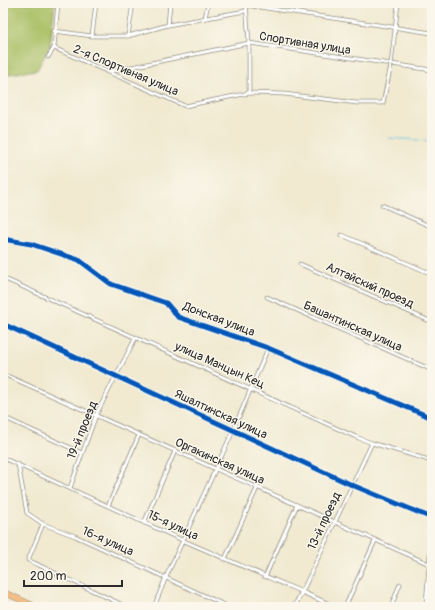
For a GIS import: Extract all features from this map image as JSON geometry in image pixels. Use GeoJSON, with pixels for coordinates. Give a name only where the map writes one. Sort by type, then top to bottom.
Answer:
{"type":"FeatureCollection","features":[{"type":"Feature","properties":{"kind":"highway"},"geometry":{"type":"LineString","coordinates":[[3,592],[37,607]]}},
{"type":"Feature","properties":{"kind":"highway"},"geometry":{"type":"LineString","coordinates":[[14,597],[23,607]]}},
{"type":"Feature","properties":{"kind":"street"},"geometry":{"type":"LineString","coordinates":[[48,57],[54,48],[54,31],[58,3]]}},
{"type":"Feature","properties":{"kind":"street"},"geometry":{"type":"LineString","coordinates":[[92,36],[96,3]]}},
{"type":"Feature","properties":{"kind":"street"},"geometry":{"type":"LineString","coordinates":[[128,36],[133,3]]}},
{"type":"Feature","properties":{"kind":"street"},"geometry":{"type":"LineString","coordinates":[[168,25],[170,3]]}},
{"type":"Feature","properties":{"kind":"street"},"geometry":{"type":"LineString","coordinates":[[205,18],[208,3]]}},
{"type":"Feature","properties":{"kind":"street"},"geometry":{"type":"LineString","coordinates":[[391,65],[398,3]]}},
{"type":"Feature","properties":{"kind":"street"},"geometry":{"type":"LineString","coordinates":[[249,93],[249,43],[245,11],[246,4],[432,33]]}},
{"type":"Feature","properties":{"kind":"street"},"geometry":{"type":"LineString","coordinates":[[54,31],[92,36],[128,36],[168,25],[245,11]]}},
{"type":"Feature","properties":{"kind":"street","name":"Спортивная улица"},"geometry":{"type":"LineString","coordinates":[[106,72],[249,43],[432,70]]}},
{"type":"Feature","properties":{"kind":"street","name":"2-я Спортивная улица"},"geometry":{"type":"LineString","coordinates":[[54,48],[185,106],[249,93],[284,94],[357,102],[383,103],[391,65]]}},
{"type":"Feature","properties":{"kind":"street"},"geometry":{"type":"LineString","coordinates":[[382,205],[432,227]]}},
{"type":"Feature","properties":{"kind":"street"},"geometry":{"type":"LineString","coordinates":[[342,235],[432,274]]}},
{"type":"Feature","properties":{"kind":"street","name":"Донская улица"},"geometry":{"type":"LineString","coordinates":[[3,239],[31,244],[79,260],[110,284],[166,303],[178,316],[268,348],[432,418]]}},
{"type":"Feature","properties":{"kind":"street","name":"Алтайский проезд"},"geometry":{"type":"LineString","coordinates":[[300,264],[432,322]]}},
{"type":"Feature","properties":{"kind":"street","name":"улица Манцын Кец"},"geometry":{"type":"LineString","coordinates":[[3,278],[252,388],[372,443],[432,461]]}},
{"type":"Feature","properties":{"kind":"street","name":"Башантинская улица"},"geometry":{"type":"LineString","coordinates":[[267,297],[432,370]]}},
{"type":"Feature","properties":{"kind":"street","name":"Яшалтинская улица"},"geometry":{"type":"LineString","coordinates":[[3,324],[352,485],[432,518]]}},
{"type":"Feature","properties":{"kind":"street","name":"19-й проезд"},"geometry":{"type":"LineString","coordinates":[[70,488],[96,415],[117,377],[136,337]]}},
{"type":"Feature","properties":{"kind":"street"},"geometry":{"type":"LineString","coordinates":[[154,607],[182,540],[252,388],[268,348]]}},
{"type":"Feature","properties":{"kind":"street","name":"Оргакинская улица"},"geometry":{"type":"LineString","coordinates":[[3,374],[429,564]]}},
{"type":"Feature","properties":{"kind":"street"},"geometry":{"type":"LineString","coordinates":[[3,417],[82,453]]}},
{"type":"Feature","properties":{"kind":"street"},"geometry":{"type":"LineString","coordinates":[[108,506],[139,435]]}},
{"type":"Feature","properties":{"kind":"street","name":"13-й проезд"},"geometry":{"type":"LineString","coordinates":[[294,607],[372,443]]}},
{"type":"Feature","properties":{"kind":"street"},"geometry":{"type":"LineString","coordinates":[[144,523],[175,451]]}},
{"type":"Feature","properties":{"kind":"street","name":"15-я улица"},"geometry":{"type":"LineString","coordinates":[[3,458],[144,523],[336,607]]}},
{"type":"Feature","properties":{"kind":"street","name":"16-я улица"},"geometry":{"type":"LineString","coordinates":[[18,464],[27,513],[44,524],[75,536],[229,607]]}},
{"type":"Feature","properties":{"kind":"street"},"geometry":{"type":"LineString","coordinates":[[225,559],[258,488]]}},
{"type":"Feature","properties":{"kind":"street"},"geometry":{"type":"LineString","coordinates":[[265,577],[298,505]]}},
{"type":"Feature","properties":{"kind":"street"},"geometry":{"type":"LineString","coordinates":[[44,524],[28,560],[127,607]]}},
{"type":"Feature","properties":{"kind":"street"},"geometry":{"type":"LineString","coordinates":[[426,607],[432,532]]}},
{"type":"Feature","properties":{"kind":"street"},"geometry":{"type":"LineString","coordinates":[[345,607],[375,541]]}},
{"type":"Feature","properties":{"kind":"street"},"geometry":{"type":"LineString","coordinates":[[391,607],[400,584]]}},
{"type":"Feature","properties":{"kind":"street"},"geometry":{"type":"LineString","coordinates":[[427,586],[432,588]]}},
{"type":"Feature","properties":{"kind":"green space"},"geometry":{"type":"Polygon","coordinates":[[[3,3],[55,3],[50,46],[37,70],[3,75],[3,3]]]}},
{"type":"Feature","properties":{"kind":"waterway"},"geometry":{"type":"LineString","coordinates":[[389,138],[432,141]]}},
{"type":"Feature","properties":{"kind":"cycle path"},"geometry":{"type":"LineString","coordinates":[[3,239],[31,244],[79,260],[111,284],[166,303],[178,317],[268,348],[432,418]]}},
{"type":"Feature","properties":{"kind":"cycle path"},"geometry":{"type":"LineString","coordinates":[[3,324],[352,485],[432,518]]}}]}
